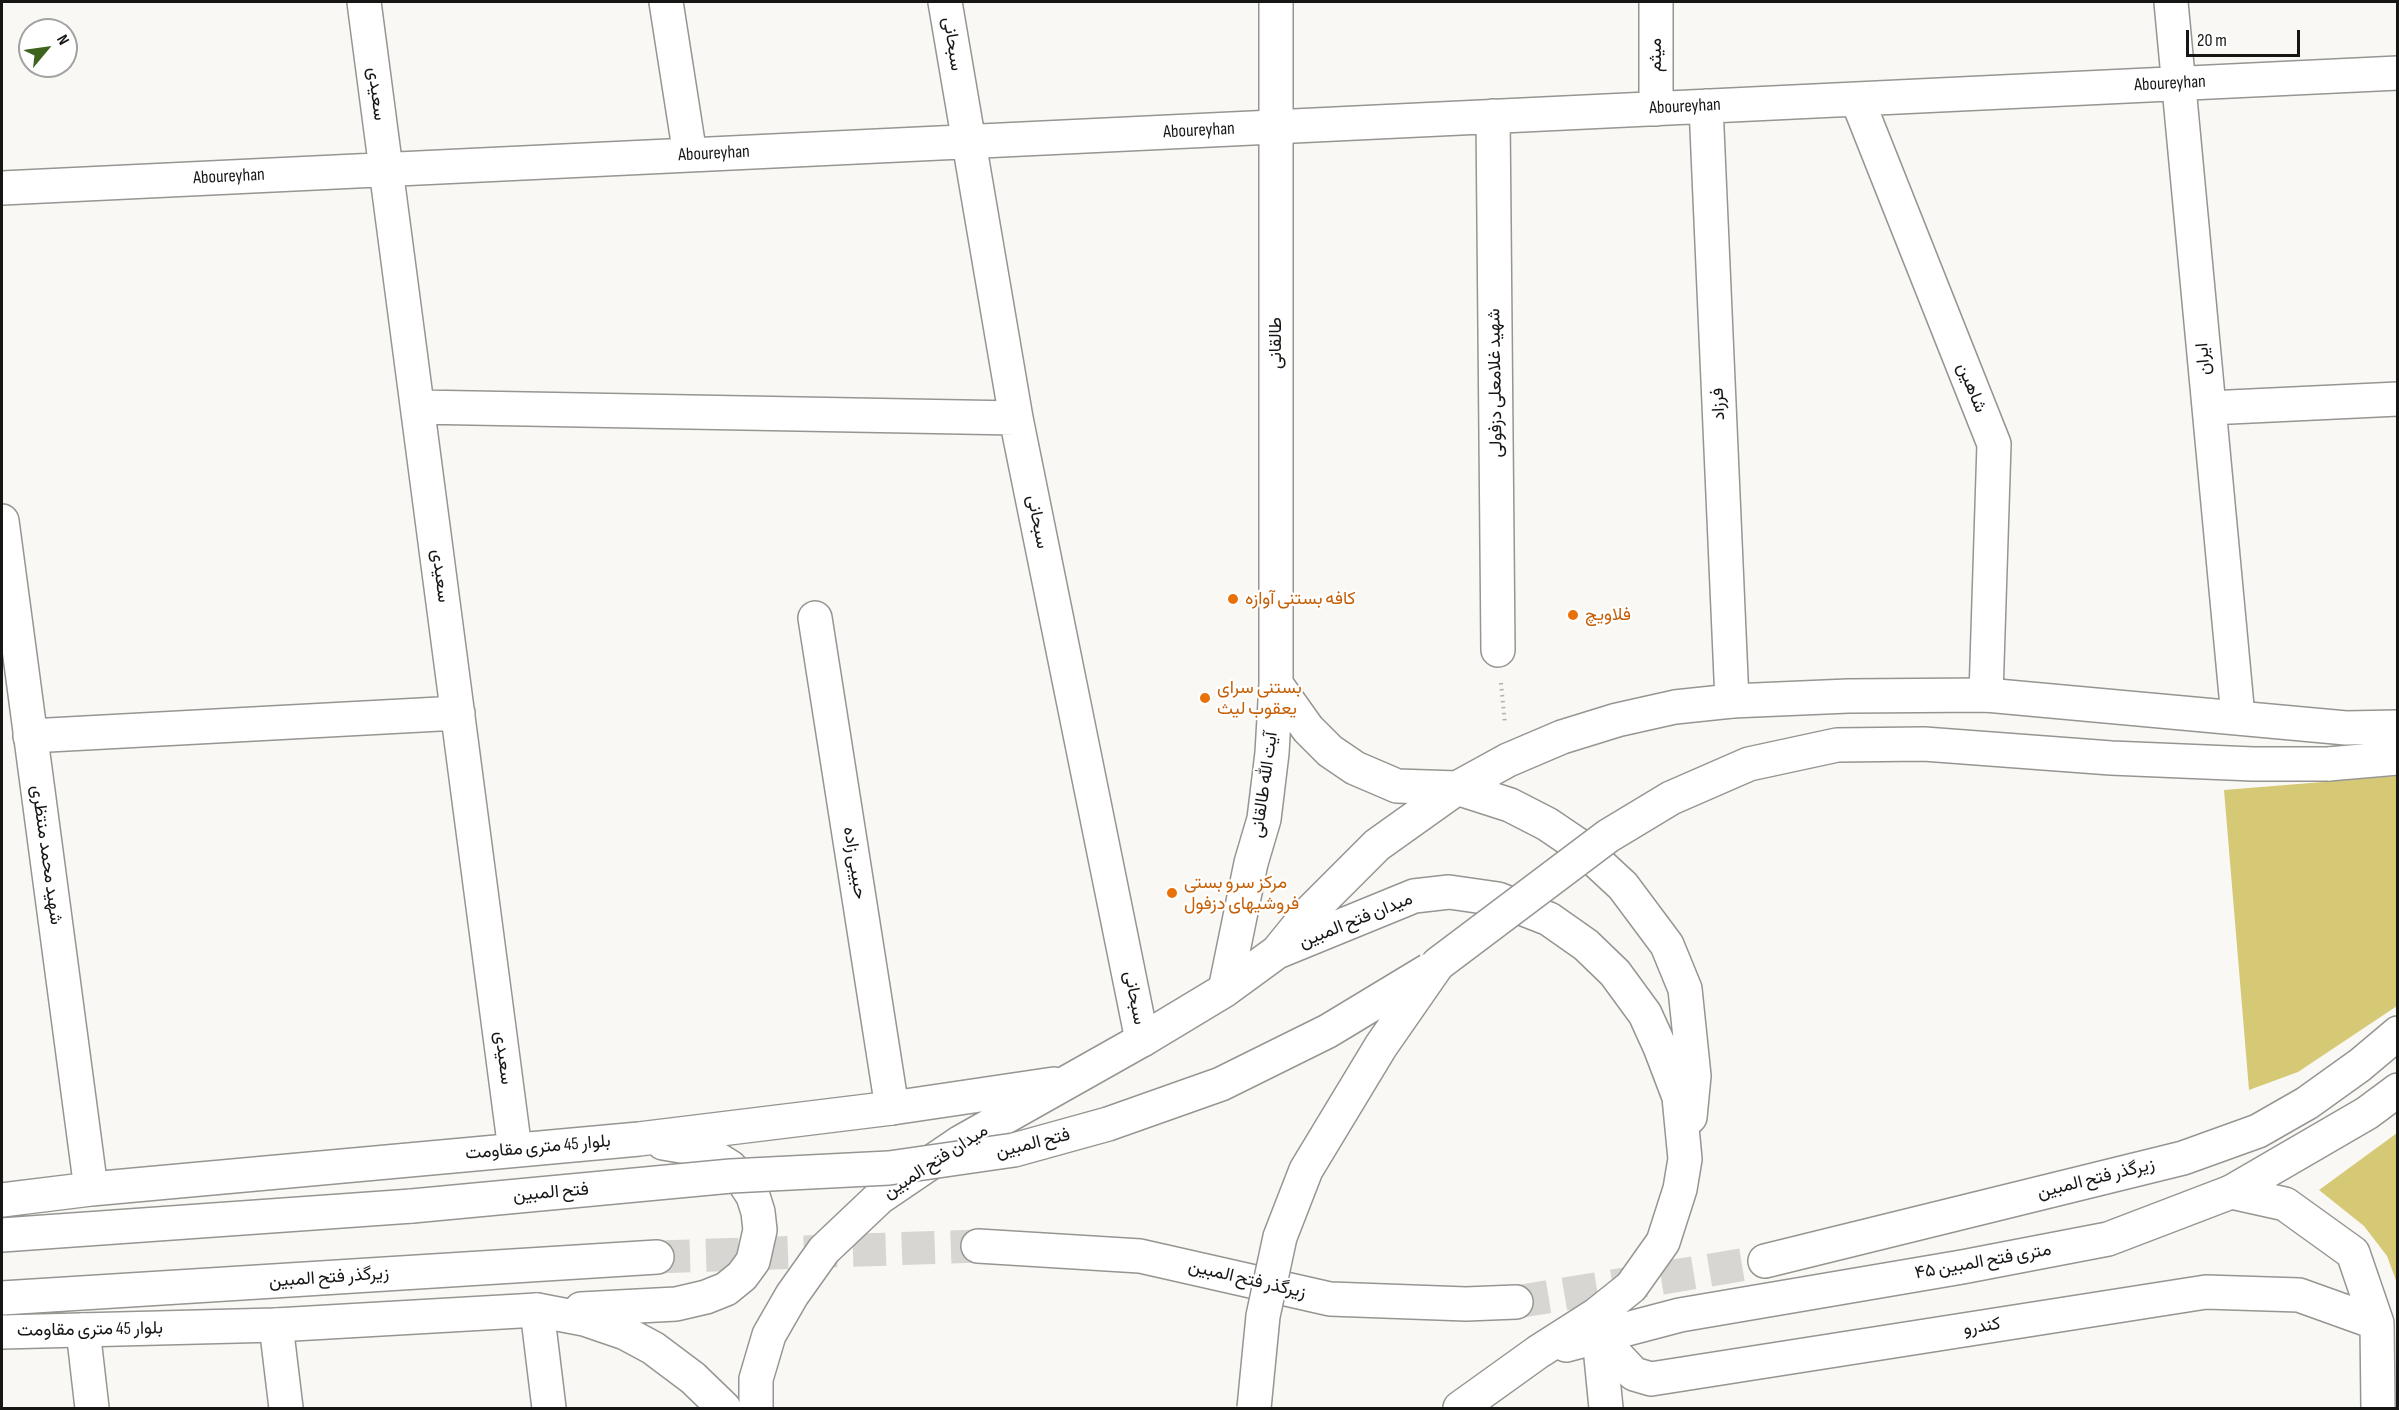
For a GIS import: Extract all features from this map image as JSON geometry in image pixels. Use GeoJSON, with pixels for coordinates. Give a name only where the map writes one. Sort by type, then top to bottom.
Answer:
{"type":"FeatureCollection","features":[{"type":"Feature","properties":{"kind":"main road","name":"سعیدی"},"geometry":{"type":"LineString","coordinates":[[364,2],[515,1150]]}},
{"type":"Feature","properties":{"kind":"main road"},"geometry":{"type":"LineString","coordinates":[[666,2],[690,155]]}},
{"type":"Feature","properties":{"kind":"main road","name":"سبحانی"},"geometry":{"type":"LineString","coordinates":[[945,2],[1016,418],[1142,1040]]}},
{"type":"Feature","properties":{"kind":"main road","name":"طالقانی"},"geometry":{"type":"LineString","coordinates":[[1276,2],[1276,684]]}},
{"type":"Feature","properties":{"kind":"main road","name":"میثم"},"geometry":{"type":"LineString","coordinates":[[1656,2],[1656,109]]}},
{"type":"Feature","properties":{"kind":"main road","name":"ایران"},"geometry":{"type":"LineString","coordinates":[[2170,2],[2238,717]]}},
{"type":"Feature","properties":{"kind":"main road","name":"Aboureyhan"},"geometry":{"type":"LineString","coordinates":[[2,188],[2397,73]]}},
{"type":"Feature","properties":{"kind":"main road","name":"شاهین"},"geometry":{"type":"LineString","coordinates":[[1857,99],[1994,444],[1986,695]]}},
{"type":"Feature","properties":{"kind":"main road","name":"فرزاد"},"geometry":{"type":"LineString","coordinates":[[1706,106],[1732,701]]}},
{"type":"Feature","properties":{"kind":"main road","name":"شهید غلامعلی دزفولی"},"geometry":{"type":"LineString","coordinates":[[1493,116],[1498,650]]}},
{"type":"Feature","properties":{"kind":"main road"},"geometry":{"type":"LineString","coordinates":[[2209,408],[2397,399]]}},
{"type":"Feature","properties":{"kind":"main road"},"geometry":{"type":"LineString","coordinates":[[418,407],[1016,418]]}},
{"type":"Feature","properties":{"kind":"main road","name":"شهید محمد منتظری"},"geometry":{"type":"LineString","coordinates":[[2,521],[91,1190]]}},
{"type":"Feature","properties":{"kind":"main road","name":"حبیبی زاده"},"geometry":{"type":"LineString","coordinates":[[815,618],[892,1108]]}},
{"type":"Feature","properties":{"kind":"main road"},"geometry":{"type":"LineString","coordinates":[[1276,684],[1308,729],[1330,751],[1355,768],[1397,786],[1457,788],[1510,805],[1547,824],[1581,847],[1623,886],[1667,945],[1685,989],[1691,1027],[1694,1076],[1685,1159]]}},
{"type":"Feature","properties":{"kind":"main road","name":"آیت الله طالقانی"},"geometry":{"type":"LineString","coordinates":[[1225,990],[1251,863],[1264,819],[1272,753],[1276,684]]}},
{"type":"Feature","properties":{"kind":"main road"},"geometry":{"type":"LineString","coordinates":[[1277,952],[1308,914],[1377,845],[1457,788],[1508,760],[1562,737],[1617,720],[1675,707],[1732,701],[1848,696],[1986,695],[2346,728],[2397,727]]}},
{"type":"Feature","properties":{"kind":"main road"},"geometry":{"type":"LineString","coordinates":[[30,736],[458,713]]}},
{"type":"Feature","properties":{"kind":"main road"},"geometry":{"type":"LineString","coordinates":[[1254,1408],[1257,1361],[1265,1305],[1280,1237],[1306,1170],[1381,1046],[1438,964],[1608,837],[1671,798],[1749,764],[1837,745],[1924,744],[2111,758],[2253,764],[2328,764],[2397,758]]}},
{"type":"Feature","properties":{"kind":"main road","name":"میدان فتح المبین"},"geometry":{"type":"LineString","coordinates":[[756,1408],[756,1379],[769,1335],[792,1295],[824,1250],[880,1197],[961,1142],[1073,1081],[1225,990],[1277,952],[1414,896],[1449,892],[1498,899],[1549,919],[1586,945],[1616,973],[1645,1014],[1678,1097],[1685,1159],[1680,1189],[1663,1242],[1631,1287],[1596,1315],[1538,1352],[1463,1407]]}},
{"type":"Feature","properties":{"kind":"main road","name":"فتح المبین"},"geometry":{"type":"LineString","coordinates":[[2,1234],[412,1206],[730,1176],[889,1168],[1014,1150],[1108,1124],[1221,1084],[1328,1031],[1438,964]]}},
{"type":"Feature","properties":{"kind":"main road","name":"زیرگذر فتح المبین"},"geometry":{"type":"LineString","coordinates":[[1765,1261],[2183,1158],[2258,1131],[2307,1103],[2360,1065],[2397,1033]]}},
{"type":"Feature","properties":{"kind":"main road","name":"بلوار 45 متری مقاومت"},"geometry":{"type":"LineString","coordinates":[[2,1200],[639,1139],[892,1108],[1073,1081]]}},
{"type":"Feature","properties":{"kind":"main road","name":"۴۵ متری فتح المبین"},"geometry":{"type":"LineString","coordinates":[[1538,1352],[1680,1315],[1962,1267],[2109,1239],[2231,1192],[2367,1113],[2397,1089]]}},
{"type":"Feature","properties":{"kind":"main road"},"geometry":{"type":"LineString","coordinates":[[549,1408],[537,1310],[635,1308],[676,1304],[726,1289],[742,1276],[753,1261],[760,1230],[758,1212],[753,1196],[730,1167],[693,1148],[639,1139]]}},
{"type":"Feature","properties":{"kind":"main road"},"geometry":{"type":"LineString","coordinates":[[2231,1192],[2285,1204],[2353,1253],[2377,1323],[2378,1408]]}},
{"type":"Feature","properties":{"kind":"main road","name":"زیرگذر فتح المبین"},"geometry":{"type":"LineString","coordinates":[[978,1246],[1140,1256],[1330,1299],[1466,1304],[1516,1302]]}},
{"type":"Feature","properties":{"kind":"main road","name":"زیرگذر فتح المبین"},"geometry":{"type":"LineString","coordinates":[[2,1298],[657,1257]]}},
{"type":"Feature","properties":{"kind":"main road","name":"کندرو"},"geometry":{"type":"LineString","coordinates":[[1599,1337],[1634,1374],[1651,1379],[2206,1292],[2299,1295],[2377,1323]]}},
{"type":"Feature","properties":{"kind":"main road","name":"بلوار 45 متری مقاومت"},"geometry":{"type":"LineString","coordinates":[[2,1332],[276,1325],[537,1310],[584,1319],[625,1333],[653,1348],[693,1378],[724,1408]]}},
{"type":"Feature","properties":{"kind":"main road"},"geometry":{"type":"LineString","coordinates":[[276,1325],[286,1408]]}},
{"type":"Feature","properties":{"kind":"main road"},"geometry":{"type":"LineString","coordinates":[[82,1330],[92,1408]]}},
{"type":"Feature","properties":{"kind":"main road"},"geometry":{"type":"LineString","coordinates":[[1599,1337],[1606,1408]]}},
{"type":"Feature","properties":{"kind":"path"},"geometry":{"type":"LineString","coordinates":[[1498,650],[1508,760]]}},
{"type":"Feature","properties":{"kind":"shaded area"},"geometry":{"type":"Polygon","coordinates":[[[2397,776],[2397,1006],[2298,1072],[2249,1090],[2224,790],[2397,776]]]}},
{"type":"Feature","properties":{"kind":"shaded area"},"geometry":{"type":"Polygon","coordinates":[[[2397,1133],[2397,1283],[2387,1256],[2364,1226],[2319,1190],[2397,1133]]]}},
{"type":"Feature","properties":{"kind":"tunnel"},"geometry":{"type":"LineString","coordinates":[[657,1257],[978,1246]]}},
{"type":"Feature","properties":{"kind":"tunnel"},"geometry":{"type":"LineString","coordinates":[[1516,1302],[1765,1261]]}},
{"type":"Feature","properties":{"kind":"place","name":"کافه بستنی آوازه"},"geometry":{"type":"Point","coordinates":[1233,599]}},
{"type":"Feature","properties":{"kind":"place","name":"فلاویچ"},"geometry":{"type":"Point","coordinates":[1573,615]}},
{"type":"Feature","properties":{"kind":"place","name":"بستنی سرای یعقوب لیث"},"geometry":{"type":"Point","coordinates":[1205,698]}},
{"type":"Feature","properties":{"kind":"place","name":"مرکز سرو بستی فروشیهای دزفول"},"geometry":{"type":"Point","coordinates":[1172,893]}}]}
